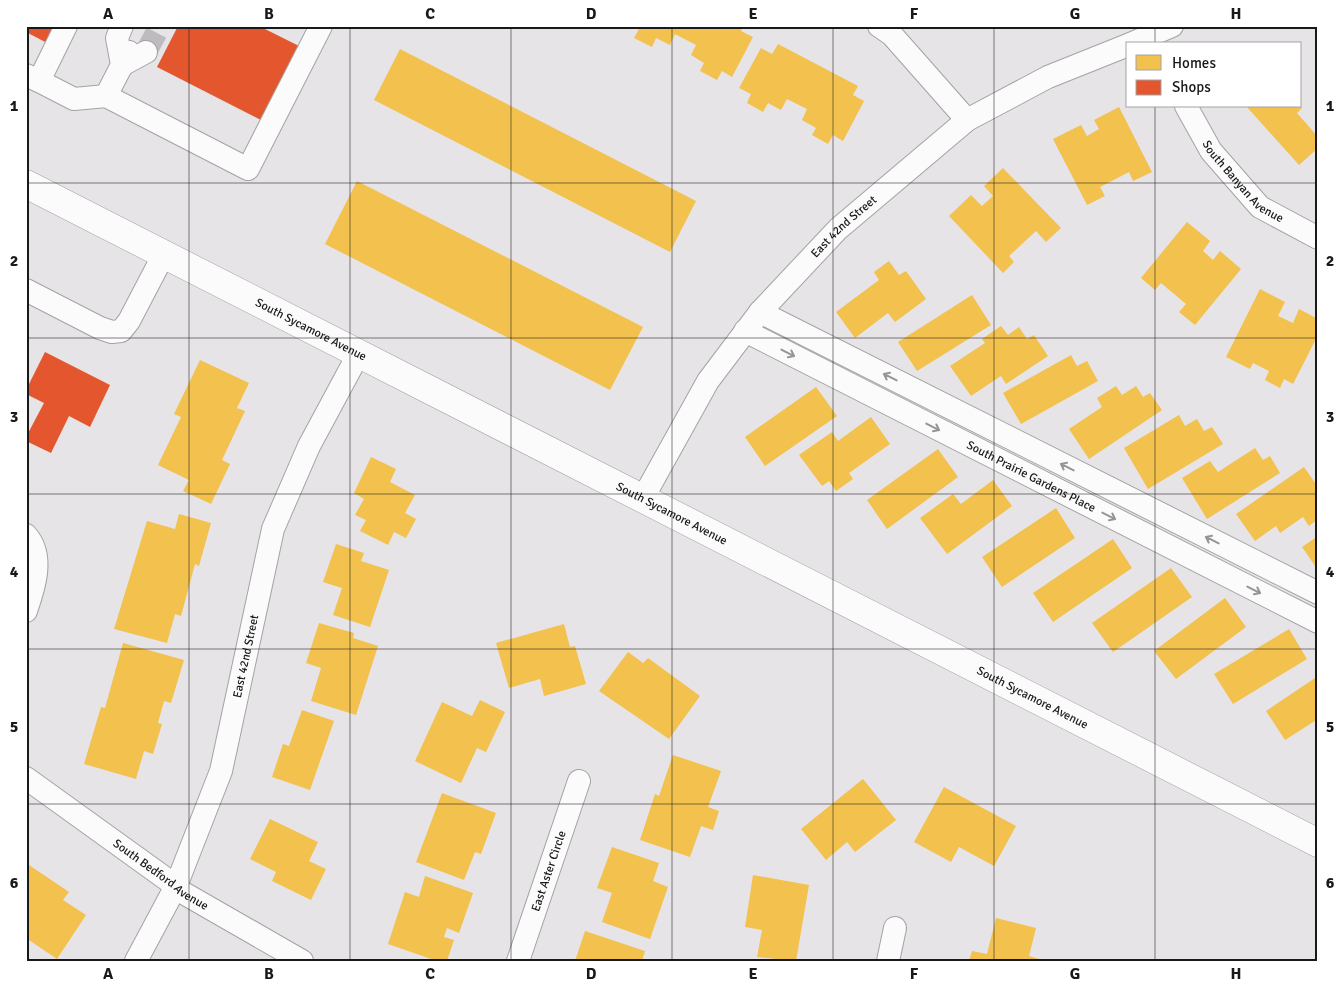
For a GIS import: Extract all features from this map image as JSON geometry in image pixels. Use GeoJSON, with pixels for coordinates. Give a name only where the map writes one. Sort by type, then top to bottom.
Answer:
{"type":"FeatureCollection","features":[{"type":"Feature","properties":{"kind":"main road","name":"South Sycamore Avenue"},"geometry":{"type":"LineString","coordinates":[[26,184],[1318,843]]}},
{"type":"Feature","properties":{"kind":"street"},"geometry":{"type":"LineString","coordinates":[[66,26],[32,78],[74,100],[106,96],[248,169],[321,26]]}},
{"type":"Feature","properties":{"kind":"street"},"geometry":{"type":"LineString","coordinates":[[879,26],[892,35],[967,120]]}},
{"type":"Feature","properties":{"kind":"street","name":"East 42nd Street"},"geometry":{"type":"LineString","coordinates":[[1139,42],[1153,39],[1172,26]]}},
{"type":"Feature","properties":{"kind":"street","name":"East 42nd Street"},"geometry":{"type":"LineString","coordinates":[[643,498],[708,381],[760,312],[838,229],[967,120],[1048,77],[1126,45]]}},
{"type":"Feature","properties":{"kind":"street"},"geometry":{"type":"LineString","coordinates":[[106,96],[131,47]]}},
{"type":"Feature","properties":{"kind":"street","name":"South Banyan Avenue"},"geometry":{"type":"LineString","coordinates":[[1187,108],[1211,151],[1260,207],[1318,238]]}},
{"type":"Feature","properties":{"kind":"street"},"geometry":{"type":"LineString","coordinates":[[26,290],[100,328],[112,332],[121,331],[129,322],[164,254]]}},
{"type":"Feature","properties":{"kind":"street","name":"South Prairie Gardens Place"},"geometry":{"type":"LineString","coordinates":[[760,312],[1318,594]]}},
{"type":"Feature","properties":{"kind":"street","name":"South Prairie Gardens Place"},"geometry":{"type":"LineString","coordinates":[[745,331],[1318,622]]}},
{"type":"Feature","properties":{"kind":"street","name":"East 42nd Street"},"geometry":{"type":"LineString","coordinates":[[136,961],[176,886],[221,771],[273,529],[309,446],[359,353]]}},
{"type":"Feature","properties":{"kind":"street"},"geometry":{"type":"LineString","coordinates":[[26,535],[36,551],[34,588],[26,611]]}},
{"type":"Feature","properties":{"kind":"street","name":"South Bedford Avenue"},"geometry":{"type":"LineString","coordinates":[[26,778],[180,890],[302,961]]}},
{"type":"Feature","properties":{"kind":"street","name":"East Aster Circle"},"geometry":{"type":"LineString","coordinates":[[518,961],[579,781]]}},
{"type":"Feature","properties":{"kind":"street"},"geometry":{"type":"LineString","coordinates":[[888,961],[895,928]]}},
{"type":"Feature","properties":{"kind":"building: Homes"},"geometry":{"type":"Polygon","coordinates":[[[634,26],[743,26],[741,31],[753,37],[732,77],[722,71],[717,80],[700,71],[704,63],[691,55],[696,45],[675,34],[670,45],[656,38],[652,47],[634,38],[639,29],[634,26]]]}},
{"type":"Feature","properties":{"kind":"building: Homes"},"geometry":{"type":"Polygon","coordinates":[[[778,44],[858,86],[853,95],[864,101],[843,141],[833,135],[828,144],[812,135],[816,128],[802,120],[807,109],[787,99],[781,110],[768,103],[763,112],[747,103],[751,94],[739,88],[761,48],[772,54],[778,44]]]}},
{"type":"Feature","properties":{"kind":"building: Homes"},"geometry":{"type":"Polygon","coordinates":[[[400,49],[696,201],[670,252],[374,100],[400,49]]]}},
{"type":"Feature","properties":{"kind":"building: Homes"},"geometry":{"type":"Polygon","coordinates":[[[1119,107],[1152,172],[1133,181],[1129,172],[1100,187],[1105,196],[1087,205],[1053,139],[1081,125],[1087,136],[1099,129],[1094,120],[1119,107]]]}},
{"type":"Feature","properties":{"kind":"building: Homes"},"geometry":{"type":"Polygon","coordinates":[[[1248,108],[1302,108],[1297,113],[1318,137],[1318,148],[1299,165],[1248,108]]]}},
{"type":"Feature","properties":{"kind":"building: Homes"},"geometry":{"type":"Polygon","coordinates":[[[1003,168],[1061,228],[1046,242],[1036,231],[1009,256],[1014,262],[1003,273],[949,216],[971,195],[982,206],[993,196],[984,186],[1003,168]]]}},
{"type":"Feature","properties":{"kind":"building: Homes"},"geometry":{"type":"Polygon","coordinates":[[[357,181],[643,327],[610,390],[325,244],[357,181]]]}},
{"type":"Feature","properties":{"kind":"building: Homes"},"geometry":{"type":"Polygon","coordinates":[[[1187,222],[1210,241],[1203,251],[1213,260],[1220,251],[1241,269],[1195,325],[1179,312],[1186,304],[1161,283],[1155,290],[1141,278],[1187,222]]]}},
{"type":"Feature","properties":{"kind":"building: Homes"},"geometry":{"type":"Polygon","coordinates":[[[889,261],[899,275],[906,271],[926,299],[895,322],[888,313],[855,338],[836,312],[879,280],[874,272],[889,261]]]}},
{"type":"Feature","properties":{"kind":"building: Homes"},"geometry":{"type":"Polygon","coordinates":[[[1260,289],[1285,302],[1278,316],[1293,323],[1299,309],[1318,319],[1318,335],[1293,384],[1284,379],[1280,388],[1265,380],[1269,371],[1253,363],[1250,369],[1226,357],[1260,289]]]}},
{"type":"Feature","properties":{"kind":"building: Homes"},"geometry":{"type":"Polygon","coordinates":[[[972,295],[991,325],[917,371],[898,342],[972,295]]]}},
{"type":"Feature","properties":{"kind":"building: Homes"},"geometry":{"type":"Polygon","coordinates":[[[1001,326],[1008,335],[1019,327],[1027,339],[1034,335],[1048,356],[1006,384],[1001,376],[971,396],[950,366],[985,343],[982,339],[1001,326]]]}},
{"type":"Feature","properties":{"kind":"building: Homes"},"geometry":{"type":"Polygon","coordinates":[[[1071,355],[1077,366],[1087,361],[1098,381],[1021,424],[1003,393],[1071,355]]]}},
{"type":"Feature","properties":{"kind":"building: Homes"},"geometry":{"type":"Polygon","coordinates":[[[200,360],[249,383],[237,408],[245,411],[222,460],[230,464],[211,504],[183,491],[189,480],[158,465],[181,417],[174,414],[200,360]]]}},
{"type":"Feature","properties":{"kind":"building: Homes"},"geometry":{"type":"Polygon","coordinates":[[[1116,386],[1122,395],[1136,386],[1143,397],[1150,393],[1162,410],[1089,459],[1069,429],[1102,407],[1097,398],[1116,386]]]}},
{"type":"Feature","properties":{"kind":"building: Homes"},"geometry":{"type":"Polygon","coordinates":[[[816,387],[837,416],[765,466],[745,437],[816,387]]]}},
{"type":"Feature","properties":{"kind":"building: Homes"},"geometry":{"type":"Polygon","coordinates":[[[1179,415],[1185,426],[1197,419],[1204,431],[1212,427],[1223,444],[1148,489],[1124,448],[1179,415]]]}},
{"type":"Feature","properties":{"kind":"building: Homes"},"geometry":{"type":"Polygon","coordinates":[[[871,417],[890,444],[849,473],[853,479],[836,491],[829,481],[822,486],[799,455],[832,432],[838,441],[871,417]]]}},
{"type":"Feature","properties":{"kind":"building: Homes"},"geometry":{"type":"Polygon","coordinates":[[[1255,448],[1263,460],[1270,456],[1280,473],[1207,519],[1182,478],[1210,461],[1218,472],[1255,448]]]}},
{"type":"Feature","properties":{"kind":"building: Homes"},"geometry":{"type":"Polygon","coordinates":[[[938,449],[958,477],[887,529],[867,500],[938,449]]]}},
{"type":"Feature","properties":{"kind":"building: Homes"},"geometry":{"type":"Polygon","coordinates":[[[371,457],[396,469],[390,482],[415,495],[405,513],[416,519],[406,538],[394,532],[388,545],[360,531],[366,520],[355,515],[364,499],[354,493],[371,457]]]}},
{"type":"Feature","properties":{"kind":"building: Homes"},"geometry":{"type":"Polygon","coordinates":[[[1304,467],[1318,487],[1318,519],[1309,526],[1303,517],[1280,533],[1276,526],[1255,541],[1236,514],[1304,467]]]}},
{"type":"Feature","properties":{"kind":"building: Homes"},"geometry":{"type":"Polygon","coordinates":[[[993,480],[1012,506],[947,554],[920,518],[953,494],[961,504],[993,480]]]}},
{"type":"Feature","properties":{"kind":"building: Homes"},"geometry":{"type":"Polygon","coordinates":[[[1056,508],[1075,538],[1002,587],[982,557],[1056,508]]]}},
{"type":"Feature","properties":{"kind":"building: Homes"},"geometry":{"type":"Polygon","coordinates":[[[179,514],[211,523],[199,566],[195,564],[181,616],[175,614],[167,643],[114,629],[147,521],[175,529],[179,514]]]}},
{"type":"Feature","properties":{"kind":"building: Homes"},"geometry":{"type":"Polygon","coordinates":[[[1318,536],[1318,570],[1302,547],[1318,536]]]}},
{"type":"Feature","properties":{"kind":"building: Homes"},"geometry":{"type":"Polygon","coordinates":[[[1113,539],[1132,568],[1053,622],[1033,593],[1113,539]]]}},
{"type":"Feature","properties":{"kind":"building: Homes"},"geometry":{"type":"Polygon","coordinates":[[[336,544],[364,553],[361,561],[389,570],[370,627],[333,615],[342,588],[323,582],[336,544]]]}},
{"type":"Feature","properties":{"kind":"building: Homes"},"geometry":{"type":"Polygon","coordinates":[[[1171,568],[1192,597],[1113,652],[1092,623],[1171,568]]]}},
{"type":"Feature","properties":{"kind":"building: Homes"},"geometry":{"type":"Polygon","coordinates":[[[1225,598],[1246,627],[1176,679],[1154,651],[1225,598]]]}},
{"type":"Feature","properties":{"kind":"building: Homes"},"geometry":{"type":"Polygon","coordinates":[[[319,623],[354,633],[353,638],[378,646],[356,715],[311,701],[321,668],[306,663],[319,623]]]}},
{"type":"Feature","properties":{"kind":"building: Homes"},"geometry":{"type":"Polygon","coordinates":[[[564,624],[570,647],[575,646],[586,684],[544,696],[540,679],[509,688],[496,643],[564,624]]]}},
{"type":"Feature","properties":{"kind":"building: Homes"},"geometry":{"type":"Polygon","coordinates":[[[1289,629],[1307,659],[1233,704],[1214,674],[1289,629]]]}},
{"type":"Feature","properties":{"kind":"building: Homes"},"geometry":{"type":"Polygon","coordinates":[[[123,643],[184,660],[171,703],[164,701],[158,723],[162,724],[153,754],[144,751],[136,779],[84,764],[101,707],[105,708],[123,643]]]}},
{"type":"Feature","properties":{"kind":"building: Homes"},"geometry":{"type":"Polygon","coordinates":[[[628,652],[643,663],[648,658],[700,696],[669,739],[599,691],[628,652]]]}},
{"type":"Feature","properties":{"kind":"building: Homes"},"geometry":{"type":"Polygon","coordinates":[[[1318,676],[1318,719],[1285,740],[1266,711],[1318,676]]]}},
{"type":"Feature","properties":{"kind":"building: Homes"},"geometry":{"type":"Polygon","coordinates":[[[480,700],[505,712],[486,752],[477,748],[461,783],[415,761],[442,702],[472,716],[480,700]]]}},
{"type":"Feature","properties":{"kind":"building: Homes"},"geometry":{"type":"Polygon","coordinates":[[[302,710],[334,721],[310,790],[272,777],[283,744],[289,746],[302,710]]]}},
{"type":"Feature","properties":{"kind":"building: Homes"},"geometry":{"type":"Polygon","coordinates":[[[673,755],[721,771],[708,807],[719,811],[713,830],[701,826],[690,857],[640,840],[655,794],[659,796],[673,755]]]}},
{"type":"Feature","properties":{"kind":"building: Homes"},"geometry":{"type":"Polygon","coordinates":[[[863,779],[896,820],[855,852],[847,842],[826,860],[801,829],[863,779]]]}},
{"type":"Feature","properties":{"kind":"building: Homes"},"geometry":{"type":"Polygon","coordinates":[[[944,787],[1016,826],[994,866],[959,847],[951,862],[914,842],[944,787]]]}},
{"type":"Feature","properties":{"kind":"building: Homes"},"geometry":{"type":"Polygon","coordinates":[[[442,793],[496,813],[481,854],[475,852],[464,880],[416,862],[442,793]]]}},
{"type":"Feature","properties":{"kind":"building: Homes"},"geometry":{"type":"Polygon","coordinates":[[[270,819],[318,842],[309,861],[326,869],[311,900],[272,881],[276,872],[250,859],[270,819]]]}},
{"type":"Feature","properties":{"kind":"building: Homes"},"geometry":{"type":"Polygon","coordinates":[[[612,847],[659,863],[653,881],[668,887],[650,939],[602,922],[612,893],[597,888],[612,847]]]}},
{"type":"Feature","properties":{"kind":"building: Homes"},"geometry":{"type":"Polygon","coordinates":[[[26,863],[69,892],[63,900],[86,915],[57,959],[26,938],[26,863]]]}},
{"type":"Feature","properties":{"kind":"building: Homes"},"geometry":{"type":"Polygon","coordinates":[[[753,875],[809,885],[796,961],[757,957],[762,930],[745,927],[753,875]]]}},
{"type":"Feature","properties":{"kind":"building: Homes"},"geometry":{"type":"Polygon","coordinates":[[[425,876],[473,893],[459,933],[447,928],[444,937],[454,940],[447,961],[437,961],[388,944],[405,892],[419,897],[425,876]]]}},
{"type":"Feature","properties":{"kind":"building: Homes"},"geometry":{"type":"Polygon","coordinates":[[[996,918],[1036,928],[1029,956],[1046,961],[969,961],[972,951],[987,954],[996,918]]]}},
{"type":"Feature","properties":{"kind":"building: Homes"},"geometry":{"type":"Polygon","coordinates":[[[585,931],[645,951],[642,961],[575,961],[585,931]]]}},
{"type":"Feature","properties":{"kind":"building: Shops"},"geometry":{"type":"Polygon","coordinates":[[[26,26],[58,26],[49,44],[26,32],[26,26]]]}},
{"type":"Feature","properties":{"kind":"building: Shops"},"geometry":{"type":"Polygon","coordinates":[[[178,26],[259,26],[303,48],[265,122],[157,67],[178,26]]]}},
{"type":"Feature","properties":{"kind":"building: Shops"},"geometry":{"type":"Polygon","coordinates":[[[45,352],[110,385],[90,427],[69,416],[51,453],[26,441],[26,437],[44,403],[26,394],[26,390],[45,352]]]}},
{"type":"Feature","properties":{"kind":"tunnel"},"geometry":{"type":"LineString","coordinates":[[146,52],[160,26]]}}]}
